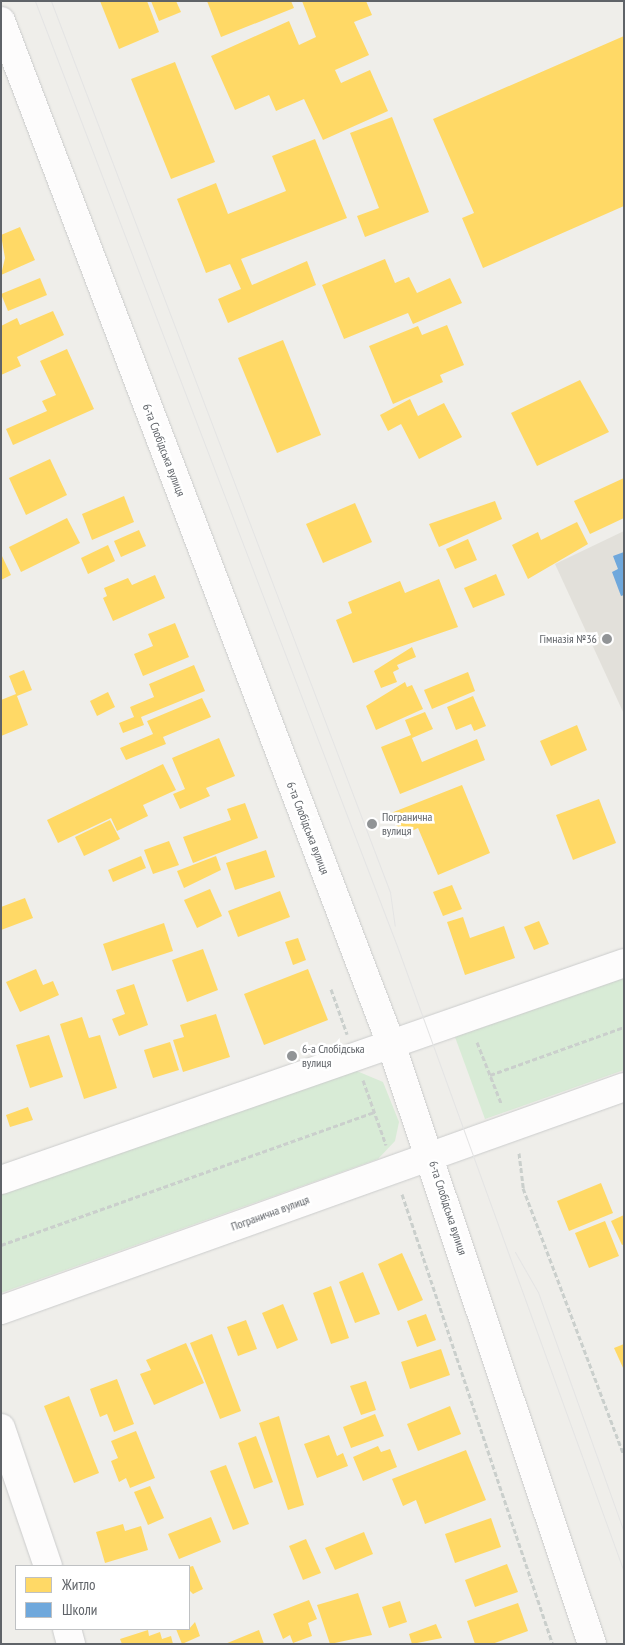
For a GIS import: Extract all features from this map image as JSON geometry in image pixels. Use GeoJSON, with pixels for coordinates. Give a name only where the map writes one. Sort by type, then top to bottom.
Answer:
{"type":"FeatureCollection","features":[{"type":"Feature","properties":{"kind":"street","name":"6-та Слобідська вулиця"},"geometry":{"type":"LineString","coordinates":[[1,21],[431,1156],[592,1644]]}},
{"type":"Feature","properties":{"kind":"street"},"geometry":{"type":"LineString","coordinates":[[1,1180],[624,963]]}},
{"type":"Feature","properties":{"kind":"street","name":"Погранична вулиця"},"geometry":{"type":"LineString","coordinates":[[1,1310],[624,1087]]}},
{"type":"Feature","properties":{"kind":"street"},"geometry":{"type":"LineString","coordinates":[[1,1428],[48,1565]]}},
{"type":"Feature","properties":{"kind":"street"},"geometry":{"type":"LineString","coordinates":[[67,1630],[71,1644]]}},
{"type":"Feature","properties":{"kind":"path"},"geometry":{"type":"LineString","coordinates":[[331,989],[347,1034]]}},
{"type":"Feature","properties":{"kind":"path"},"geometry":{"type":"LineString","coordinates":[[490,1075],[624,1027]]}},
{"type":"Feature","properties":{"kind":"path"},"geometry":{"type":"LineString","coordinates":[[473,1032],[504,1111]]}},
{"type":"Feature","properties":{"kind":"path"},"geometry":{"type":"LineString","coordinates":[[360,1071],[387,1148]]}},
{"type":"Feature","properties":{"kind":"path"},"geometry":{"type":"LineString","coordinates":[[1,1245],[374,1112]]}},
{"type":"Feature","properties":{"kind":"path"},"geometry":{"type":"LineString","coordinates":[[518,1144],[523,1188],[624,1455]]}},
{"type":"Feature","properties":{"kind":"path"},"geometry":{"type":"LineString","coordinates":[[402,1194],[553,1644]]}},
{"type":"Feature","properties":{"kind":"shaded area","name":"Гімназія №36"},"geometry":{"type":"Polygon","coordinates":[[[624,531],[624,714],[555,564],[624,531]]]}},
{"type":"Feature","properties":{"kind":"green space"},"geometry":{"type":"Polygon","coordinates":[[[624,978],[624,1070],[485,1119],[455,1037],[624,978]]]}},
{"type":"Feature","properties":{"kind":"green space"},"geometry":{"type":"Polygon","coordinates":[[[352,1069],[383,1082],[399,1122],[395,1141],[378,1159],[1,1293],[1,1195],[352,1069]]]}},
{"type":"Feature","properties":{"kind":"building: Житло"},"geometry":{"type":"Polygon","coordinates":[[[100,1],[147,1],[159,32],[119,49],[100,1]]]}},
{"type":"Feature","properties":{"kind":"building: Житло"},"geometry":{"type":"Polygon","coordinates":[[[151,1],[176,1],[181,12],[159,21],[151,1]]]}},
{"type":"Feature","properties":{"kind":"building: Житло"},"geometry":{"type":"Polygon","coordinates":[[[207,1],[291,1],[294,8],[221,37],[207,1]]]}},
{"type":"Feature","properties":{"kind":"building: Житло"},"geometry":{"type":"Polygon","coordinates":[[[302,1],[366,1],[372,15],[354,22],[369,55],[335,70],[341,83],[370,70],[388,111],[323,140],[304,99],[276,111],[269,95],[235,110],[211,56],[289,21],[299,45],[316,37],[302,1]]]}},
{"type":"Feature","properties":{"kind":"building: Житло"},"geometry":{"type":"Polygon","coordinates":[[[624,36],[624,206],[483,268],[462,218],[474,213],[433,119],[624,36]]]}},
{"type":"Feature","properties":{"kind":"building: Житло"},"geometry":{"type":"Polygon","coordinates":[[[175,62],[215,162],[171,179],[131,79],[175,62]]]}},
{"type":"Feature","properties":{"kind":"building: Житло"},"geometry":{"type":"Polygon","coordinates":[[[392,117],[429,212],[365,237],[357,216],[379,208],[350,133],[392,117]]]}},
{"type":"Feature","properties":{"kind":"building: Житло"},"geometry":{"type":"Polygon","coordinates":[[[315,139],[347,218],[241,259],[252,285],[307,261],[316,285],[228,323],[218,299],[241,289],[230,264],[206,273],[177,199],[216,183],[228,214],[286,191],[272,156],[315,139]]]}},
{"type":"Feature","properties":{"kind":"building: Житло"},"geometry":{"type":"Polygon","coordinates":[[[20,227],[35,260],[1,275],[5,258],[1,235],[20,227]]]}},
{"type":"Feature","properties":{"kind":"building: Житло"},"geometry":{"type":"Polygon","coordinates":[[[385,259],[395,283],[409,277],[417,293],[450,278],[462,303],[413,324],[408,313],[344,339],[322,285],[385,259]]]}},
{"type":"Feature","properties":{"kind":"building: Житло"},"geometry":{"type":"Polygon","coordinates":[[[40,278],[47,295],[8,311],[1,294],[40,278]]]}},
{"type":"Feature","properties":{"kind":"building: Житло"},"geometry":{"type":"Polygon","coordinates":[[[53,311],[64,335],[17,357],[21,366],[1,375],[1,326],[17,318],[20,325],[53,311]]]}},
{"type":"Feature","properties":{"kind":"building: Житло"},"geometry":{"type":"Polygon","coordinates":[[[447,325],[464,365],[440,375],[443,382],[393,404],[369,346],[418,326],[422,335],[447,325]]]}},
{"type":"Feature","properties":{"kind":"building: Житло"},"geometry":{"type":"Polygon","coordinates":[[[283,340],[321,435],[277,453],[238,358],[283,340]]]}},
{"type":"Feature","properties":{"kind":"building: Житло"},"geometry":{"type":"Polygon","coordinates":[[[67,349],[94,409],[13,445],[6,429],[47,411],[42,401],[56,395],[40,361],[67,349]]]}},
{"type":"Feature","properties":{"kind":"building: Житло"},"geometry":{"type":"Polygon","coordinates":[[[580,380],[609,432],[537,466],[511,413],[580,380]]]}},
{"type":"Feature","properties":{"kind":"building: Житло"},"geometry":{"type":"Polygon","coordinates":[[[410,399],[418,416],[444,403],[462,437],[419,459],[401,424],[388,431],[380,415],[410,399]]]}},
{"type":"Feature","properties":{"kind":"building: Житло"},"geometry":{"type":"Polygon","coordinates":[[[50,459],[67,495],[26,515],[9,478],[50,459]]]}},
{"type":"Feature","properties":{"kind":"building: Житло"},"geometry":{"type":"Polygon","coordinates":[[[624,478],[624,518],[590,534],[574,501],[624,478]]]}},
{"type":"Feature","properties":{"kind":"building: Житло"},"geometry":{"type":"Polygon","coordinates":[[[124,496],[134,522],[92,540],[82,514],[124,496]]]}},
{"type":"Feature","properties":{"kind":"building: Житло"},"geometry":{"type":"Polygon","coordinates":[[[495,501],[502,519],[439,547],[429,524],[495,501]]]}},
{"type":"Feature","properties":{"kind":"building: Житло"},"geometry":{"type":"Polygon","coordinates":[[[355,503],[372,542],[323,563],[306,524],[355,503]]]}},
{"type":"Feature","properties":{"kind":"building: Житло"},"geometry":{"type":"Polygon","coordinates":[[[67,518],[80,543],[21,572],[9,547],[67,518]]]}},
{"type":"Feature","properties":{"kind":"building: Житло"},"geometry":{"type":"Polygon","coordinates":[[[577,522],[588,544],[528,579],[512,545],[538,532],[541,540],[577,522]]]}},
{"type":"Feature","properties":{"kind":"building: Житло"},"geometry":{"type":"Polygon","coordinates":[[[139,530],[146,546],[121,557],[114,541],[139,530]]]}},
{"type":"Feature","properties":{"kind":"building: Житло"},"geometry":{"type":"Polygon","coordinates":[[[468,539],[477,560],[455,569],[446,549],[468,539]]]}},
{"type":"Feature","properties":{"kind":"building: Житло"},"geometry":{"type":"Polygon","coordinates":[[[108,545],[115,561],[88,574],[81,558],[108,545]]]}},
{"type":"Feature","properties":{"kind":"building: Житло"},"geometry":{"type":"Polygon","coordinates":[[[1,554],[11,575],[1,580],[1,554]]]}},
{"type":"Feature","properties":{"kind":"building: Житло"},"geometry":{"type":"Polygon","coordinates":[[[496,574],[505,595],[473,608],[464,588],[496,574]]]}},
{"type":"Feature","properties":{"kind":"building: Житло"},"geometry":{"type":"Polygon","coordinates":[[[155,575],[165,598],[113,621],[103,598],[107,596],[104,588],[128,578],[132,585],[155,575]]]}},
{"type":"Feature","properties":{"kind":"building: Житло"},"geometry":{"type":"Polygon","coordinates":[[[439,579],[458,627],[353,663],[336,620],[352,613],[348,602],[400,581],[405,593],[439,579]]]}},
{"type":"Feature","properties":{"kind":"building: Житло"},"geometry":{"type":"Polygon","coordinates":[[[175,623],[189,657],[143,676],[134,654],[153,646],[148,634],[175,623]]]}},
{"type":"Feature","properties":{"kind":"building: Житло"},"geometry":{"type":"Polygon","coordinates":[[[412,647],[416,657],[397,665],[399,669],[393,672],[397,682],[381,688],[374,671],[412,647]]]}},
{"type":"Feature","properties":{"kind":"building: Житло"},"geometry":{"type":"Polygon","coordinates":[[[194,665],[205,691],[141,717],[144,725],[123,733],[119,723],[134,717],[130,707],[154,697],[149,684],[194,665]]]}},
{"type":"Feature","properties":{"kind":"building: Житло"},"geometry":{"type":"Polygon","coordinates":[[[24,670],[32,690],[17,696],[28,725],[1,736],[1,700],[16,694],[9,676],[24,670]]]}},
{"type":"Feature","properties":{"kind":"building: Житло"},"geometry":{"type":"Polygon","coordinates":[[[468,672],[475,691],[432,709],[424,690],[468,672]]]}},
{"type":"Feature","properties":{"kind":"building: Житло"},"geometry":{"type":"Polygon","coordinates":[[[405,682],[407,687],[412,685],[423,709],[376,730],[366,706],[405,682]]]}},
{"type":"Feature","properties":{"kind":"building: Житло"},"geometry":{"type":"Polygon","coordinates":[[[108,692],[115,707],[97,716],[90,701],[108,692]]]}},
{"type":"Feature","properties":{"kind":"building: Житло"},"geometry":{"type":"Polygon","coordinates":[[[473,696],[486,726],[474,731],[471,724],[456,730],[447,707],[473,696]]]}},
{"type":"Feature","properties":{"kind":"building: Житло"},"geometry":{"type":"Polygon","coordinates":[[[202,698],[211,717],[163,737],[166,744],[126,760],[120,748],[153,734],[147,721],[202,698]]]}},
{"type":"Feature","properties":{"kind":"building: Житло"},"geometry":{"type":"Polygon","coordinates":[[[425,712],[433,729],[412,738],[422,762],[477,739],[485,760],[400,794],[381,747],[411,735],[405,720],[425,712]]]}},
{"type":"Feature","properties":{"kind":"building: Житло"},"geometry":{"type":"Polygon","coordinates":[[[577,725],[587,750],[551,766],[540,741],[577,725]]]}},
{"type":"Feature","properties":{"kind":"building: Житло"},"geometry":{"type":"Polygon","coordinates":[[[219,738],[235,776],[206,788],[210,796],[180,809],[173,794],[185,789],[172,758],[219,738]]]}},
{"type":"Feature","properties":{"kind":"building: Житло"},"geometry":{"type":"Polygon","coordinates":[[[163,764],[176,790],[143,805],[148,816],[117,831],[111,818],[58,843],[47,820],[163,764]]]}},
{"type":"Feature","properties":{"kind":"building: Житло"},"geometry":{"type":"Polygon","coordinates":[[[462,785],[490,853],[438,875],[418,828],[401,836],[391,813],[462,785]]]}},
{"type":"Feature","properties":{"kind":"building: Житло"},"geometry":{"type":"Polygon","coordinates":[[[599,799],[616,843],[573,860],[556,815],[599,799]]]}},
{"type":"Feature","properties":{"kind":"building: Житло"},"geometry":{"type":"Polygon","coordinates":[[[245,803],[258,838],[193,863],[183,837],[231,820],[227,809],[245,803]]]}},
{"type":"Feature","properties":{"kind":"building: Житло"},"geometry":{"type":"Polygon","coordinates":[[[110,820],[120,839],[84,856],[75,837],[110,820]]]}},
{"type":"Feature","properties":{"kind":"building: Житло"},"geometry":{"type":"Polygon","coordinates":[[[169,841],[179,865],[153,874],[144,850],[169,841]]]}},
{"type":"Feature","properties":{"kind":"building: Житло"},"geometry":{"type":"Polygon","coordinates":[[[266,850],[275,877],[235,890],[226,863],[266,850]]]}},
{"type":"Feature","properties":{"kind":"building: Житло"},"geometry":{"type":"Polygon","coordinates":[[[141,856],[146,868],[113,882],[108,870],[141,856]]]}},
{"type":"Feature","properties":{"kind":"building: Житло"},"geometry":{"type":"Polygon","coordinates":[[[216,856],[221,870],[184,888],[177,871],[216,856]]]}},
{"type":"Feature","properties":{"kind":"building: Житло"},"geometry":{"type":"Polygon","coordinates":[[[452,885],[462,909],[443,916],[433,892],[452,885]]]}},
{"type":"Feature","properties":{"kind":"building: Житло"},"geometry":{"type":"Polygon","coordinates":[[[210,889],[222,916],[197,928],[184,900],[210,889]]]}},
{"type":"Feature","properties":{"kind":"building: Житло"},"geometry":{"type":"Polygon","coordinates":[[[280,891],[290,917],[238,937],[228,911],[280,891]]]}},
{"type":"Feature","properties":{"kind":"building: Житло"},"geometry":{"type":"Polygon","coordinates":[[[25,898],[33,918],[1,930],[1,907],[25,898]]]}},
{"type":"Feature","properties":{"kind":"building: Житло"},"geometry":{"type":"Polygon","coordinates":[[[463,917],[470,938],[504,926],[515,958],[465,975],[447,922],[463,917]]]}},
{"type":"Feature","properties":{"kind":"building: Житло"},"geometry":{"type":"Polygon","coordinates":[[[539,921],[549,944],[534,950],[524,927],[539,921]]]}},
{"type":"Feature","properties":{"kind":"building: Житло"},"geometry":{"type":"Polygon","coordinates":[[[164,923],[173,951],[112,971],[103,944],[164,923]]]}},
{"type":"Feature","properties":{"kind":"building: Житло"},"geometry":{"type":"Polygon","coordinates":[[[298,938],[306,960],[293,965],[285,942],[298,938]]]}},
{"type":"Feature","properties":{"kind":"building: Житло"},"geometry":{"type":"Polygon","coordinates":[[[203,949],[218,990],[187,1002],[172,960],[203,949]]]}},
{"type":"Feature","properties":{"kind":"building: Житло"},"geometry":{"type":"Polygon","coordinates":[[[36,969],[43,985],[53,981],[59,995],[20,1012],[6,982],[36,969]]]}},
{"type":"Feature","properties":{"kind":"building: Житло"},"geometry":{"type":"Polygon","coordinates":[[[308,969],[328,1020],[264,1045],[244,994],[308,969]]]}},
{"type":"Feature","properties":{"kind":"building: Житло"},"geometry":{"type":"Polygon","coordinates":[[[134,984],[148,1025],[119,1036],[112,1019],[125,1014],[116,990],[134,984]]]}},
{"type":"Feature","properties":{"kind":"building: Житло"},"geometry":{"type":"Polygon","coordinates":[[[216,1014],[230,1057],[183,1072],[173,1040],[184,1037],[180,1025],[216,1014]]]}},
{"type":"Feature","properties":{"kind":"building: Житло"},"geometry":{"type":"Polygon","coordinates":[[[82,1017],[89,1038],[100,1035],[117,1088],[84,1099],[60,1024],[82,1017]]]}},
{"type":"Feature","properties":{"kind":"building: Житло"},"geometry":{"type":"Polygon","coordinates":[[[49,1035],[63,1077],[30,1088],[16,1045],[49,1035]]]}},
{"type":"Feature","properties":{"kind":"building: Житло"},"geometry":{"type":"Polygon","coordinates":[[[170,1042],[179,1070],[153,1078],[144,1050],[170,1042]]]}},
{"type":"Feature","properties":{"kind":"building: Житло"},"geometry":{"type":"Polygon","coordinates":[[[28,1107],[33,1120],[10,1127],[6,1115],[28,1107]]]}},
{"type":"Feature","properties":{"kind":"building: Житло"},"geometry":{"type":"Polygon","coordinates":[[[601,1183],[613,1213],[569,1231],[557,1201],[601,1183]]]}},
{"type":"Feature","properties":{"kind":"building: Житло"},"geometry":{"type":"Polygon","coordinates":[[[624,1215],[624,1244],[622,1245],[611,1221],[624,1215]]]}},
{"type":"Feature","properties":{"kind":"building: Житло"},"geometry":{"type":"Polygon","coordinates":[[[605,1221],[619,1256],[589,1268],[575,1233],[605,1221]]]}},
{"type":"Feature","properties":{"kind":"building: Житло"},"geometry":{"type":"Polygon","coordinates":[[[402,1253],[423,1300],[398,1311],[378,1264],[402,1253]]]}},
{"type":"Feature","properties":{"kind":"building: Житло"},"geometry":{"type":"Polygon","coordinates":[[[363,1272],[380,1314],[355,1323],[339,1282],[363,1272]]]}},
{"type":"Feature","properties":{"kind":"building: Житло"},"geometry":{"type":"Polygon","coordinates":[[[331,1286],[349,1338],[331,1344],[313,1293],[331,1286]]]}},
{"type":"Feature","properties":{"kind":"building: Житло"},"geometry":{"type":"Polygon","coordinates":[[[283,1304],[298,1340],[277,1349],[262,1313],[283,1304]]]}},
{"type":"Feature","properties":{"kind":"building: Житло"},"geometry":{"type":"Polygon","coordinates":[[[426,1314],[436,1340],[417,1347],[407,1321],[426,1314]]]}},
{"type":"Feature","properties":{"kind":"building: Житло"},"geometry":{"type":"Polygon","coordinates":[[[246,1320],[257,1349],[238,1356],[227,1327],[246,1320]]]}},
{"type":"Feature","properties":{"kind":"building: Житло"},"geometry":{"type":"Polygon","coordinates":[[[212,1334],[241,1411],[220,1419],[190,1343],[212,1334]]]}},
{"type":"Feature","properties":{"kind":"building: Житло"},"geometry":{"type":"Polygon","coordinates":[[[186,1343],[204,1383],[154,1405],[140,1374],[151,1370],[146,1360],[186,1343]]]}},
{"type":"Feature","properties":{"kind":"building: Житло"},"geometry":{"type":"Polygon","coordinates":[[[624,1344],[624,1370],[614,1348],[624,1344]]]}},
{"type":"Feature","properties":{"kind":"building: Житло"},"geometry":{"type":"Polygon","coordinates":[[[441,1349],[450,1375],[410,1389],[401,1362],[441,1349]]]}},
{"type":"Feature","properties":{"kind":"building: Житло"},"geometry":{"type":"Polygon","coordinates":[[[117,1379],[134,1424],[114,1432],[107,1414],[100,1417],[90,1389],[117,1379]]]}},
{"type":"Feature","properties":{"kind":"building: Житло"},"geometry":{"type":"Polygon","coordinates":[[[366,1381],[376,1410],[361,1415],[350,1386],[366,1381]]]}},
{"type":"Feature","properties":{"kind":"building: Житло"},"geometry":{"type":"Polygon","coordinates":[[[69,1396],[99,1473],[74,1483],[44,1406],[69,1396]]]}},
{"type":"Feature","properties":{"kind":"building: Житло"},"geometry":{"type":"Polygon","coordinates":[[[450,1406],[461,1434],[418,1451],[407,1424],[450,1406]]]}},
{"type":"Feature","properties":{"kind":"building: Житло"},"geometry":{"type":"Polygon","coordinates":[[[375,1414],[384,1436],[351,1448],[343,1427],[375,1414]]]}},
{"type":"Feature","properties":{"kind":"building: Житло"},"geometry":{"type":"Polygon","coordinates":[[[279,1416],[304,1505],[288,1510],[259,1423],[279,1416]]]}},
{"type":"Feature","properties":{"kind":"building: Житло"},"geometry":{"type":"Polygon","coordinates":[[[136,1431],[155,1478],[130,1488],[126,1478],[119,1482],[111,1461],[118,1458],[111,1441],[136,1431]]]}},
{"type":"Feature","properties":{"kind":"building: Житло"},"geometry":{"type":"Polygon","coordinates":[[[329,1435],[337,1456],[343,1453],[348,1466],[317,1478],[304,1444],[329,1435]]]}},
{"type":"Feature","properties":{"kind":"building: Житло"},"geometry":{"type":"Polygon","coordinates":[[[256,1436],[273,1482],[254,1489],[238,1443],[256,1436]]]}},
{"type":"Feature","properties":{"kind":"building: Житло"},"geometry":{"type":"Polygon","coordinates":[[[378,1446],[381,1452],[390,1449],[397,1467],[363,1481],[353,1457],[378,1446]]]}},
{"type":"Feature","properties":{"kind":"building: Житло"},"geometry":{"type":"Polygon","coordinates":[[[466,1450],[486,1500],[425,1524],[416,1500],[403,1506],[392,1479],[466,1450]]]}},
{"type":"Feature","properties":{"kind":"building: Житло"},"geometry":{"type":"Polygon","coordinates":[[[226,1465],[249,1524],[233,1530],[210,1471],[226,1465]]]}},
{"type":"Feature","properties":{"kind":"building: Житло"},"geometry":{"type":"Polygon","coordinates":[[[150,1486],[164,1518],[148,1525],[134,1492],[150,1486]]]}},
{"type":"Feature","properties":{"kind":"building: Житло"},"geometry":{"type":"Polygon","coordinates":[[[211,1517],[221,1542],[179,1559],[168,1534],[211,1517]]]}},
{"type":"Feature","properties":{"kind":"building: Житло"},"geometry":{"type":"Polygon","coordinates":[[[491,1518],[501,1547],[455,1563],[445,1534],[491,1518]]]}},
{"type":"Feature","properties":{"kind":"building: Житло"},"geometry":{"type":"Polygon","coordinates":[[[123,1524],[125,1531],[141,1526],[148,1550],[105,1563],[96,1532],[123,1524]]]}},
{"type":"Feature","properties":{"kind":"building: Житло"},"geometry":{"type":"Polygon","coordinates":[[[364,1532],[373,1554],[335,1570],[325,1548],[364,1532]]]}},
{"type":"Feature","properties":{"kind":"building: Житло"},"geometry":{"type":"Polygon","coordinates":[[[306,1539],[321,1573],[303,1580],[289,1546],[306,1539]]]}},
{"type":"Feature","properties":{"kind":"building: Житло"},"geometry":{"type":"Polygon","coordinates":[[[507,1564],[518,1592],[475,1607],[465,1580],[507,1564]]]}},
{"type":"Feature","properties":{"kind":"building: Житло"},"geometry":{"type":"Polygon","coordinates":[[[193,1566],[203,1589],[193,1594],[190,1591],[190,1567],[193,1566]]]}},
{"type":"Feature","properties":{"kind":"building: Житло"},"geometry":{"type":"Polygon","coordinates":[[[358,1593],[372,1635],[330,1644],[317,1605],[358,1593]]]}},
{"type":"Feature","properties":{"kind":"building: Житло"},"geometry":{"type":"Polygon","coordinates":[[[309,1600],[317,1619],[308,1623],[312,1636],[293,1643],[290,1635],[283,1639],[273,1614],[309,1600]]]}},
{"type":"Feature","properties":{"kind":"building: Житло"},"geometry":{"type":"Polygon","coordinates":[[[400,1601],[407,1622],[389,1628],[382,1607],[400,1601]]]}},
{"type":"Feature","properties":{"kind":"building: Житло"},"geometry":{"type":"Polygon","coordinates":[[[518,1603],[528,1631],[492,1644],[475,1644],[467,1621],[518,1603]]]}},
{"type":"Feature","properties":{"kind":"building: Житло"},"geometry":{"type":"Polygon","coordinates":[[[195,1622],[200,1636],[182,1644],[176,1630],[190,1630],[195,1622]]]}},
{"type":"Feature","properties":{"kind":"building: Житло"},"geometry":{"type":"Polygon","coordinates":[[[436,1624],[442,1638],[412,1644],[409,1634],[436,1624]]]}},
{"type":"Feature","properties":{"kind":"building: Житло"},"geometry":{"type":"Polygon","coordinates":[[[148,1630],[149,1636],[160,1632],[162,1639],[171,1636],[173,1644],[122,1644],[120,1639],[148,1630]]]}},
{"type":"Feature","properties":{"kind":"building: Житло"},"geometry":{"type":"Polygon","coordinates":[[[259,1630],[264,1644],[225,1644],[259,1630]]]}},
{"type":"Feature","properties":{"kind":"building: Школи"},"geometry":{"type":"Polygon","coordinates":[[[624,552],[624,595],[621,596],[612,572],[618,569],[613,556],[624,552]]]}},
{"type":"Feature","properties":{"kind":"tram line"},"geometry":{"type":"LineString","coordinates":[[35,1],[397,946],[624,1572]]}},
{"type":"Feature","properties":{"kind":"tram line"},"geometry":{"type":"LineString","coordinates":[[51,1],[390,892],[395,926]]}},
{"type":"Feature","properties":{"kind":"tram line"},"geometry":{"type":"LineString","coordinates":[[515,1252],[538,1292],[624,1532]]}},
{"type":"Feature","properties":{"kind":"place","name":"Гімназія №36"},"geometry":{"type":"Point","coordinates":[607,639]}},
{"type":"Feature","properties":{"kind":"place","name":"Погранична вулиця"},"geometry":{"type":"Point","coordinates":[372,824]}},
{"type":"Feature","properties":{"kind":"place","name":"6-а Слобідська вулиця"},"geometry":{"type":"Point","coordinates":[292,1056]}}]}
